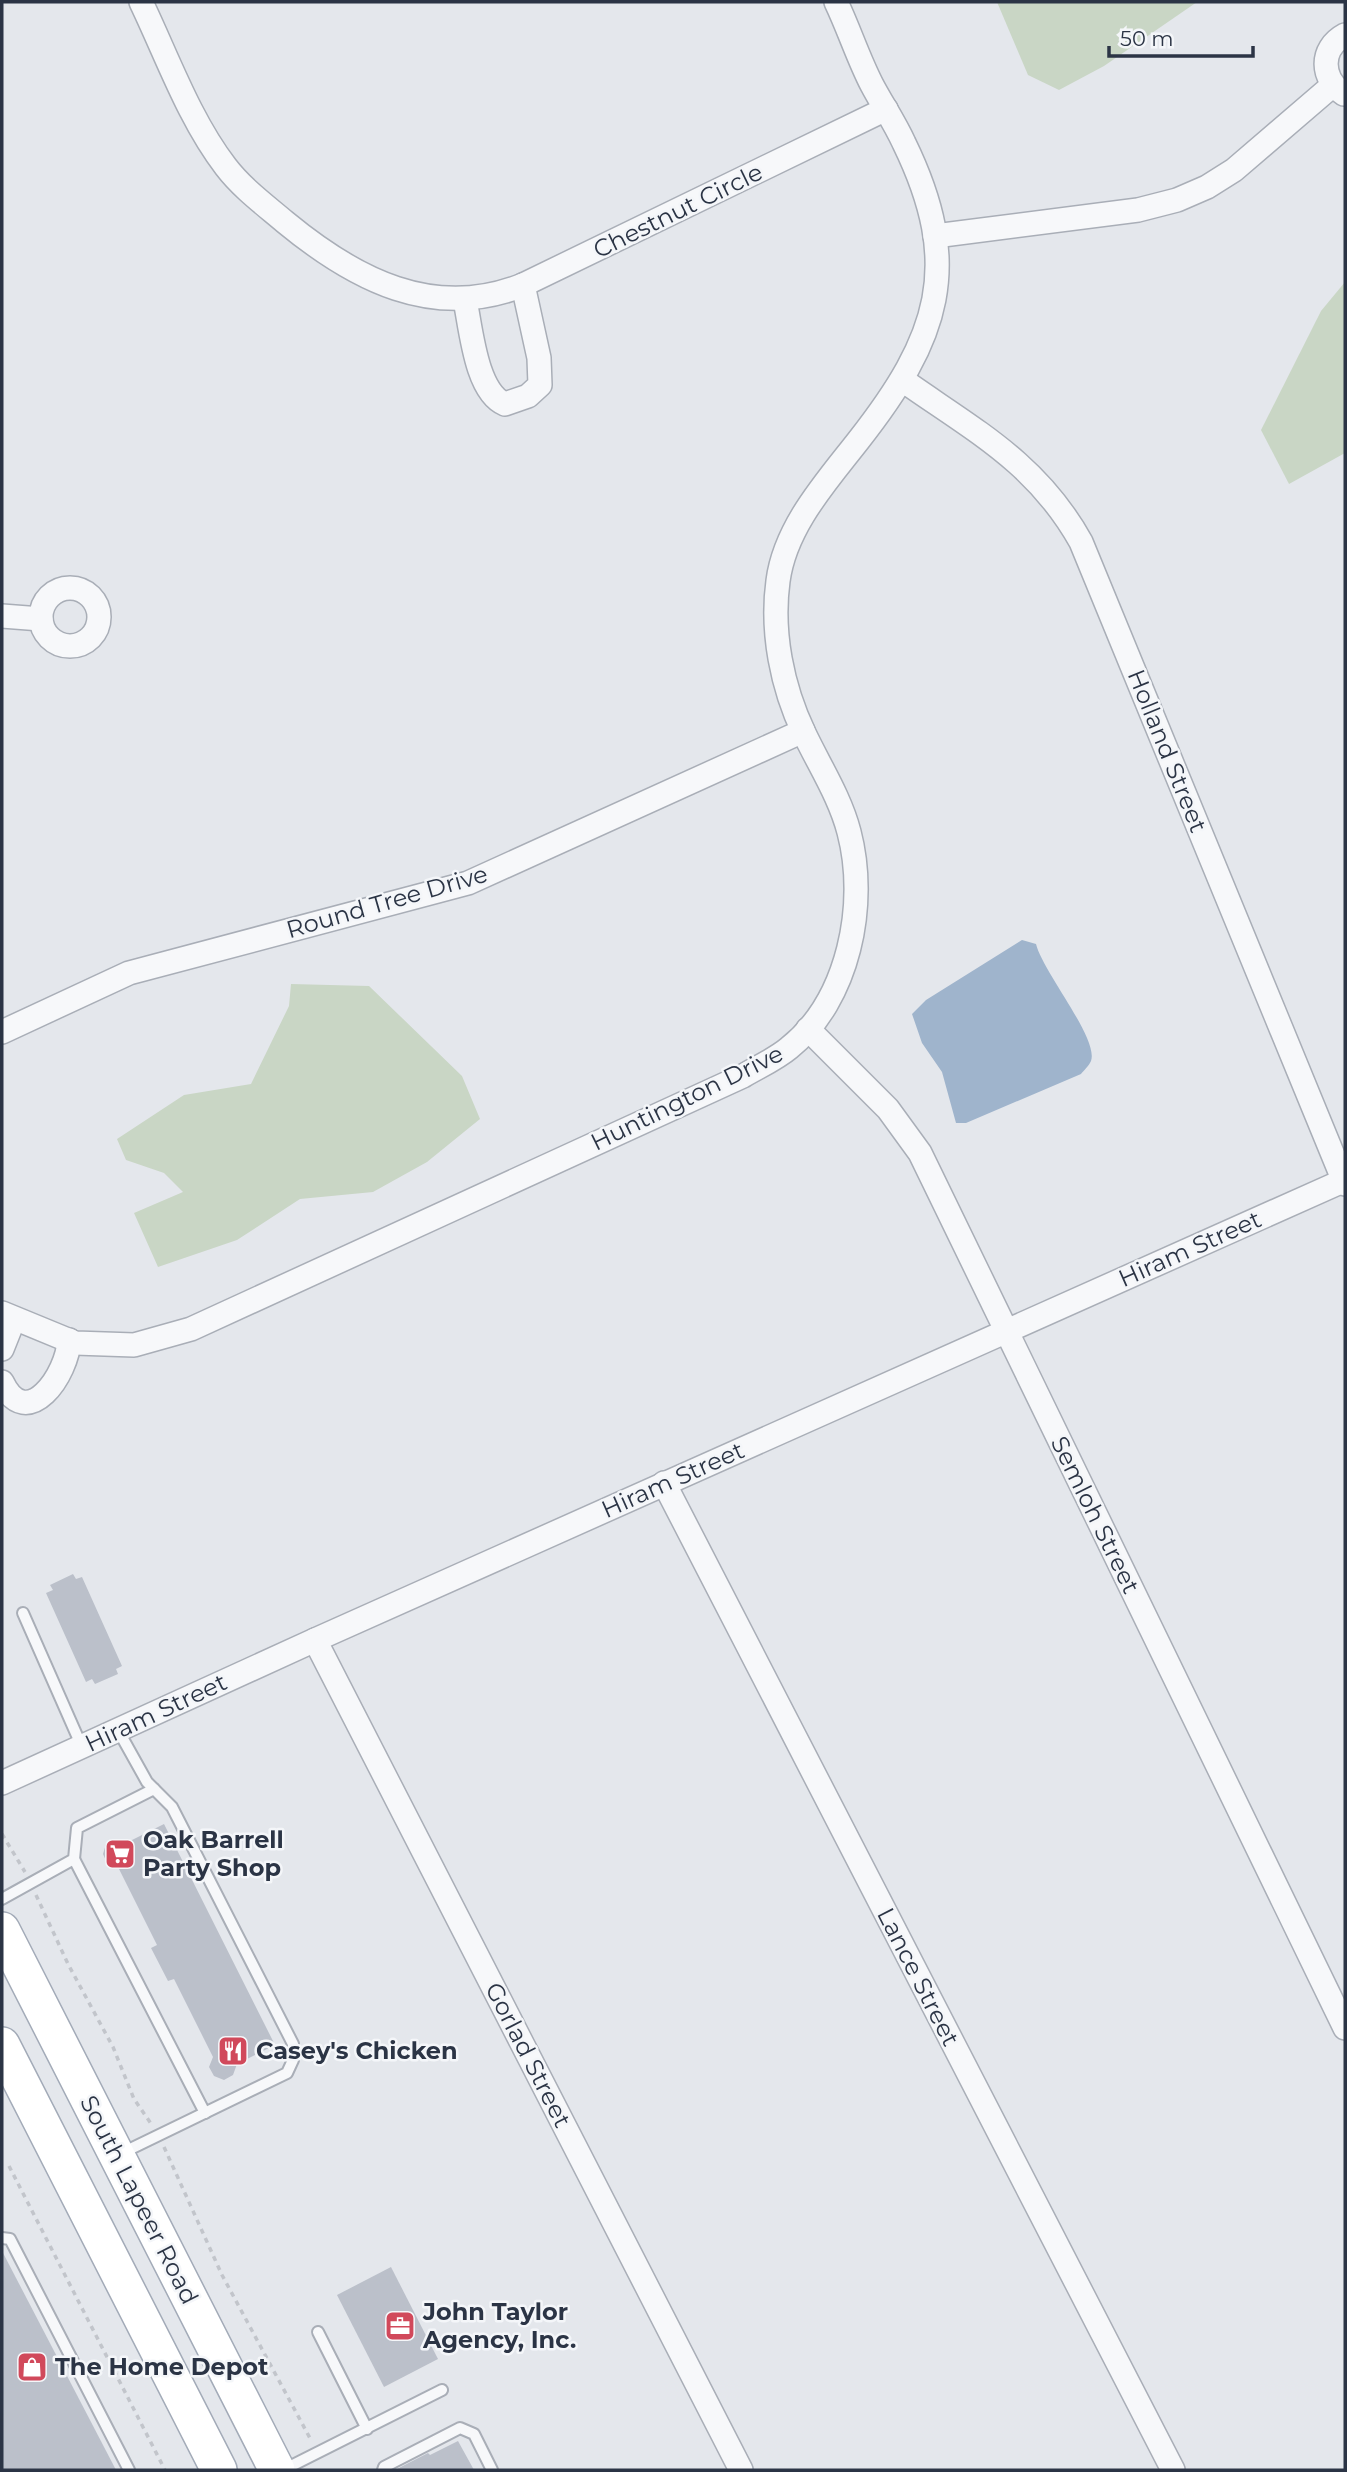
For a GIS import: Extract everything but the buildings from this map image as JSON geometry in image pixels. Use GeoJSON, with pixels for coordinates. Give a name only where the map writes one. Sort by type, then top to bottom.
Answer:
{"type":"FeatureCollection","features":[{"type":"Feature","properties":{"kind":"main road","name":"South Lapeer Road"},"geometry":{"type":"LineString","coordinates":[[2,1930],[276,2470]]}},
{"type":"Feature","properties":{"kind":"main road"},"geometry":{"type":"LineString","coordinates":[[2,2045],[219,2470]]}},
{"type":"Feature","properties":{"kind":"main road"},"geometry":{"type":"LineString","coordinates":[[186,2404],[197,2410],[218,2408],[237,2393]]}},
{"type":"Feature","properties":{"kind":"street","name":"Chestnut Circle"},"geometry":{"type":"LineString","coordinates":[[141,2],[195,116],[227,167],[258,199],[331,258],[381,285],[425,296],[464,300],[523,285],[886,109]]}},
{"type":"Feature","properties":{"kind":"street","name":"Huntington Drive"},"geometry":{"type":"LineString","coordinates":[[2,1349],[8,1316],[69,1340],[134,1345],[191,1329],[743,1076],[789,1049],[808,1029],[833,994],[844,966],[853,923],[855,884],[849,832],[826,776],[803,731],[783,674],[776,625],[778,579],[795,528],[904,381],[932,316],[937,285],[935,236],[929,204],[904,143],[836,2]]}},
{"type":"Feature","properties":{"kind":"street"},"geometry":{"type":"LineString","coordinates":[[935,236],[1138,210],[1177,200],[1207,187],[1234,170],[1339,90],[1327,74],[1326,62],[1329,49],[1345,36]]}},
{"type":"Feature","properties":{"kind":"street"},"geometry":{"type":"LineString","coordinates":[[464,300],[484,385],[496,400],[505,404],[528,396],[540,385],[539,358],[523,285]]}},
{"type":"Feature","properties":{"kind":"street","name":"Holland Street"},"geometry":{"type":"LineString","coordinates":[[904,381],[1020,463],[1064,511],[1081,542],[1345,1182]]}},
{"type":"Feature","properties":{"kind":"street"},"geometry":{"type":"LineString","coordinates":[[2,616],[41,619]]}},
{"type":"Feature","properties":{"kind":"street","name":"Round Tree Drive"},"geometry":{"type":"LineString","coordinates":[[2,1032],[129,973],[468,883],[803,731]]}},
{"type":"Feature","properties":{"kind":"street","name":"Semloh Street"},"geometry":{"type":"LineString","coordinates":[[808,1029],[888,1109],[920,1153],[986,1284],[1005,1331],[1345,2028]]}},
{"type":"Feature","properties":{"kind":"street","name":"Hiram Street"},"geometry":{"type":"LineString","coordinates":[[2,1783],[664,1483],[1345,1182]]}},
{"type":"Feature","properties":{"kind":"street"},"geometry":{"type":"LineString","coordinates":[[2,1382],[6,1391],[22,1400],[33,1401],[43,1395],[65,1366],[69,1340]]}},
{"type":"Feature","properties":{"kind":"street","name":"Lance Street"},"geometry":{"type":"LineString","coordinates":[[664,1483],[1173,2470]]}},
{"type":"Feature","properties":{"kind":"street","name":"Gorlad Street"},"geometry":{"type":"LineString","coordinates":[[315,1640],[741,2470]]}},
{"type":"Feature","properties":{"kind":"lane"},"geometry":{"type":"LineString","coordinates":[[23,1613],[82,1747]]}},
{"type":"Feature","properties":{"kind":"lane"},"geometry":{"type":"LineString","coordinates":[[116,2156],[287,2073],[293,2060],[293,2043],[172,1807],[154,1789],[118,1730]]}},
{"type":"Feature","properties":{"kind":"lane"},"geometry":{"type":"LineString","coordinates":[[154,1789],[76,1828],[74,1859],[205,2113]]}},
{"type":"Feature","properties":{"kind":"lane"},"geometry":{"type":"LineString","coordinates":[[2,1899],[74,1859]]}},
{"type":"Feature","properties":{"kind":"lane"},"geometry":{"type":"LineString","coordinates":[[2,2238],[10,2239],[129,2470]]}},
{"type":"Feature","properties":{"kind":"lane"},"geometry":{"type":"LineString","coordinates":[[318,2332],[368,2429]]}},
{"type":"Feature","properties":{"kind":"lane"},"geometry":{"type":"LineString","coordinates":[[283,2470],[442,2390]]}},
{"type":"Feature","properties":{"kind":"lane"},"geometry":{"type":"LineString","coordinates":[[383,2470],[384,2467],[460,2428],[474,2434],[492,2470]]}},
{"type":"Feature","properties":{"kind":"path"},"geometry":{"type":"LineString","coordinates":[[2,1834],[25,1873]]}},
{"type":"Feature","properties":{"kind":"path"},"geometry":{"type":"LineString","coordinates":[[37,1897],[68,1964],[113,2047],[134,2099],[152,2124]]}},
{"type":"Feature","properties":{"kind":"path"},"geometry":{"type":"LineString","coordinates":[[165,2149],[214,2259],[311,2441]]}},
{"type":"Feature","properties":{"kind":"path"},"geometry":{"type":"LineString","coordinates":[[9,2166],[165,2470]]}},
{"type":"Feature","properties":{"kind":"green space"},"geometry":{"type":"Polygon","coordinates":[[[997,2],[1197,2],[1104,66],[1059,90],[1028,75],[997,2]]]}},
{"type":"Feature","properties":{"kind":"green space"},"geometry":{"type":"Polygon","coordinates":[[[1345,282],[1345,453],[1289,484],[1261,430],[1321,311],[1345,282]]]}},
{"type":"Feature","properties":{"kind":"green space"},"geometry":{"type":"Polygon","coordinates":[[[291,984],[369,986],[462,1076],[480,1119],[427,1162],[373,1192],[300,1199],[237,1240],[158,1267],[134,1213],[183,1192],[164,1173],[126,1160],[117,1139],[184,1095],[251,1084],[289,1006],[291,984]]]}},
{"type":"Feature","properties":{"kind":"water"},"geometry":{"type":"Polygon","coordinates":[[[1022,940],[1036,944],[1087,1037],[1091,1061],[1081,1074],[966,1123],[956,1123],[942,1072],[922,1043],[912,1014],[926,1000],[1022,940]]]}},
{"type":"Feature","properties":{"kind":"place","name":"Oak Barrell Party Shop"},"geometry":{"type":"Point","coordinates":[120,1854]}},
{"type":"Feature","properties":{"kind":"place","name":"Casey's Chicken"},"geometry":{"type":"Point","coordinates":[233,2051]}},
{"type":"Feature","properties":{"kind":"place","name":"John Taylor Agency, Inc."},"geometry":{"type":"Point","coordinates":[400,2326]}},
{"type":"Feature","properties":{"kind":"place","name":"The Home Depot"},"geometry":{"type":"Point","coordinates":[32,2367]}}]}
